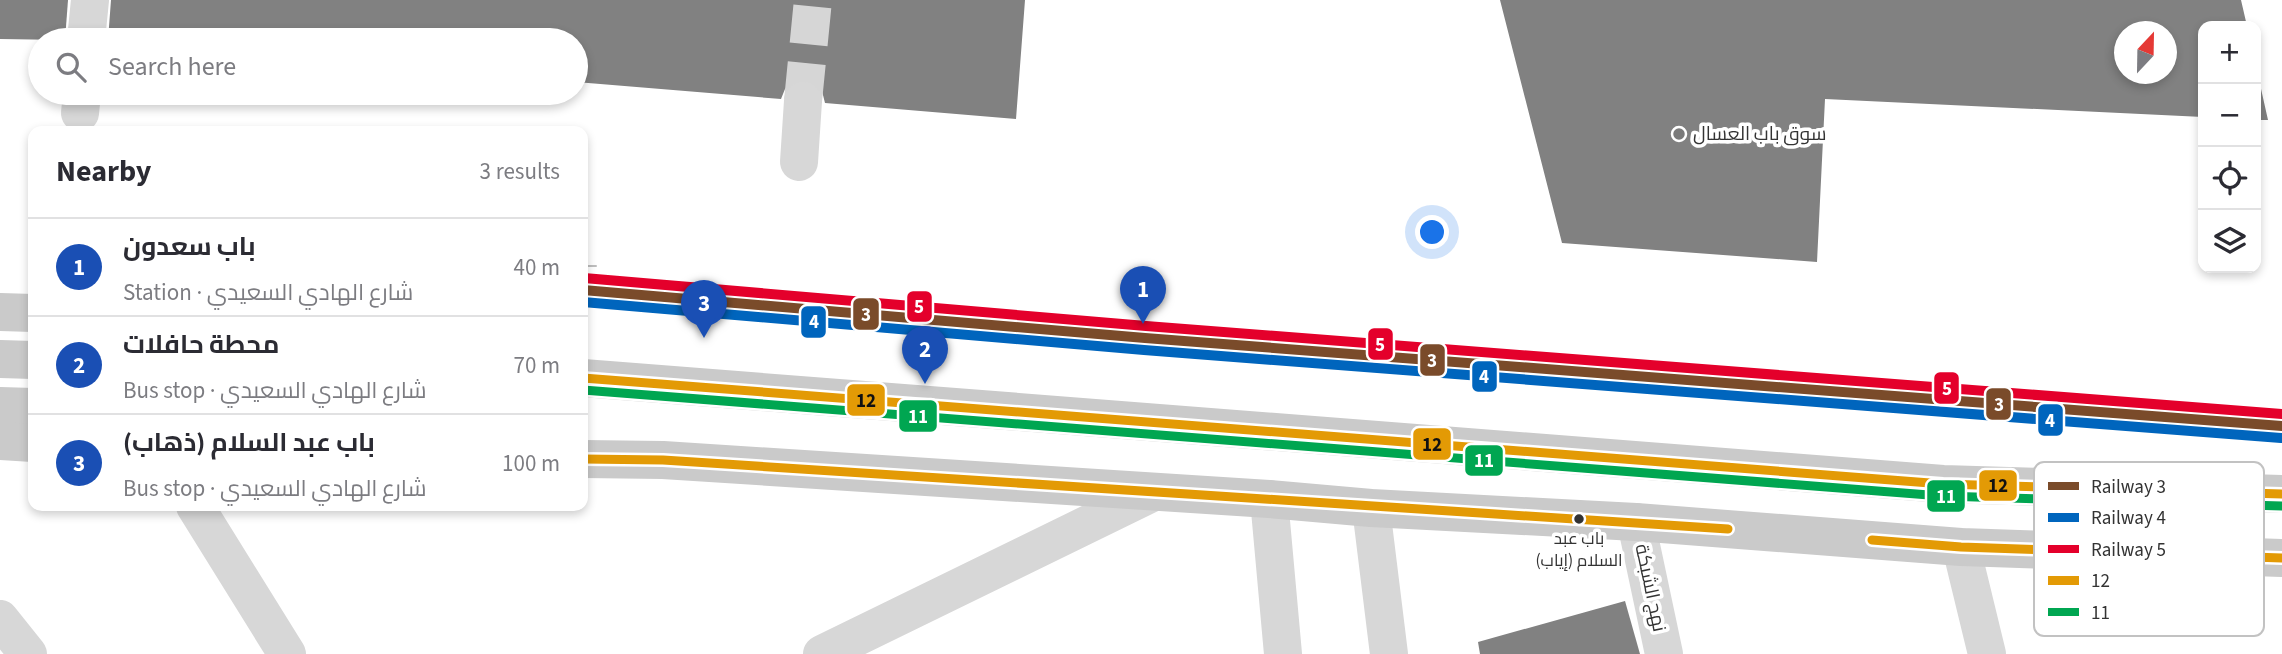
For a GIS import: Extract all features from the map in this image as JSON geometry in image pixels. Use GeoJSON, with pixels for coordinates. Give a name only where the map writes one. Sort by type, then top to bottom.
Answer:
{"type":"FeatureCollection","features":[{"type":"Feature","properties":{"kind":"main road"},"geometry":{"type":"LineString","coordinates":[[0,312],[28,313]]}},
{"type":"Feature","properties":{"kind":"main road"},"geometry":{"type":"LineString","coordinates":[[0,359],[28,360]]}},
{"type":"Feature","properties":{"kind":"main road"},"geometry":{"type":"LineString","coordinates":[[588,378],[1944,484],[2034,487]]}},
{"type":"Feature","properties":{"kind":"main road"},"geometry":{"type":"LineString","coordinates":[[0,406],[28,407]]}},
{"type":"Feature","properties":{"kind":"main road"},"geometry":{"type":"LineString","coordinates":[[0,441],[28,443]]}},
{"type":"Feature","properties":{"kind":"main road"},"geometry":{"type":"LineString","coordinates":[[588,451],[663,460]]}},
{"type":"Feature","properties":{"kind":"main road"},"geometry":{"type":"LineString","coordinates":[[588,459],[663,460],[1371,508],[1636,522],[1961,547],[2034,550]]}},
{"type":"Feature","properties":{"kind":"main road"},"geometry":{"type":"LineString","coordinates":[[2264,493],[2282,494]]}},
{"type":"Feature","properties":{"kind":"main road"},"geometry":{"type":"LineString","coordinates":[[2264,557],[2282,558]]}},
{"type":"Feature","properties":{"kind":"street"},"geometry":{"type":"LineString","coordinates":[[87,28],[90,0]]}},
{"type":"Feature","properties":{"kind":"street"},"geometry":{"type":"LineString","coordinates":[[799,162],[803,101]]}},
{"type":"Feature","properties":{"kind":"street"},"geometry":{"type":"LineString","coordinates":[[822,654],[1154,492]]}},
{"type":"Feature","properties":{"kind":"street"},"geometry":{"type":"LineString","coordinates":[[1269,499],[1283,654]]}},
{"type":"Feature","properties":{"kind":"street"},"geometry":{"type":"LineString","coordinates":[[1371,508],[1389,654]]}},
{"type":"Feature","properties":{"kind":"street"},"geometry":{"type":"LineString","coordinates":[[198,511],[287,654]]}},
{"type":"Feature","properties":{"kind":"street","name":"نهج الشبكة"},"geometry":{"type":"LineString","coordinates":[[1636,522],[1664,654]]}},
{"type":"Feature","properties":{"kind":"street"},"geometry":{"type":"LineString","coordinates":[[1961,547],[1987,654]]}},
{"type":"Feature","properties":{"kind":"street"},"geometry":{"type":"LineString","coordinates":[[0,620],[28,654]]}},
{"type":"Feature","properties":{"kind":"building"},"geometry":{"type":"Polygon","coordinates":[[[0,0],[68,0],[66,28],[28,28],[28,39],[0,39],[0,0]]]}},
{"type":"Feature","properties":{"kind":"building"},"geometry":{"type":"Polygon","coordinates":[[[111,0],[1025,0],[1016,119],[825,103],[822,91],[816,83],[805,79],[793,82],[785,89],[781,99],[588,83],[588,28],[109,28],[111,0]]]}},
{"type":"Feature","properties":{"kind":"building","name":"سوق باب العسال"},"geometry":{"type":"Polygon","coordinates":[[[1500,0],[2241,0],[2246,21],[2198,21],[2198,117],[1825,99],[1817,262],[1562,243],[1500,0]]]}},
{"type":"Feature","properties":{"kind":"building"},"geometry":{"type":"Polygon","coordinates":[[[2261,89],[2268,120],[2261,120],[2261,89]]]}},
{"type":"Feature","properties":{"kind":"building"},"geometry":{"type":"Polygon","coordinates":[[[1625,601],[1640,654],[1480,654],[1478,642],[1625,601]]]}},
{"type":"Feature","properties":{"kind":"tunnel"},"geometry":{"type":"LineString","coordinates":[[803,101],[813,0]]}},
{"type":"Feature","properties":{"kind":"tram line"},"geometry":{"type":"LineString","coordinates":[[588,266],[596,266]]}},
{"type":"Feature","properties":{"kind":"rail line","name":"5"},"geometry":{"type":"LineString","coordinates":[[588,278],[1146,326],[2282,414]]}},
{"type":"Feature","properties":{"kind":"rail line","name":"3"},"geometry":{"type":"LineString","coordinates":[[588,290],[1145,338],[2282,426]]}},
{"type":"Feature","properties":{"kind":"rail line","name":"4"},"geometry":{"type":"LineString","coordinates":[[588,302],[1144,350],[2281,438]]}},
{"type":"Feature","properties":{"kind":"transit line","name":"12"},"geometry":{"type":"LineString","coordinates":[[588,378],[1943,484],[2034,487]]}},
{"type":"Feature","properties":{"kind":"transit line","name":"11"},"geometry":{"type":"LineString","coordinates":[[588,390],[1942,496],[2034,499]]}},
{"type":"Feature","properties":{"kind":"transit line","name":"12"},"geometry":{"type":"LineString","coordinates":[[588,459],[663,460],[1728,529]]}},
{"type":"Feature","properties":{"kind":"transit line","name":"12"},"geometry":{"type":"LineString","coordinates":[[2264,493],[2282,494]]}},
{"type":"Feature","properties":{"kind":"transit line","name":"11"},"geometry":{"type":"LineString","coordinates":[[2264,505],[2282,506]]}},
{"type":"Feature","properties":{"kind":"transit line","name":"12"},"geometry":{"type":"LineString","coordinates":[[1872,540],[2034,550]]}},
{"type":"Feature","properties":{"kind":"transit line","name":"12"},"geometry":{"type":"LineString","coordinates":[[2264,557],[2282,558]]}},
{"type":"Feature","properties":{"kind":"place","name":"سوق باب العسال"},"geometry":{"type":"Point","coordinates":[1679,134]}},
{"type":"Feature","properties":{"kind":"place","name":"باب سعدون"},"geometry":{"type":"Point","coordinates":[1143,324]}},
{"type":"Feature","properties":{"kind":"place","name":"باب عبد السلام (ذهاب)"},"geometry":{"type":"Point","coordinates":[704,338]}},
{"type":"Feature","properties":{"kind":"place","name":"محطة حافلات"},"geometry":{"type":"Point","coordinates":[925,384]}},
{"type":"Feature","properties":{"kind":"place","name":"باب عبد السلام (إياب)"},"geometry":{"type":"Point","coordinates":[1579,519]}}]}
